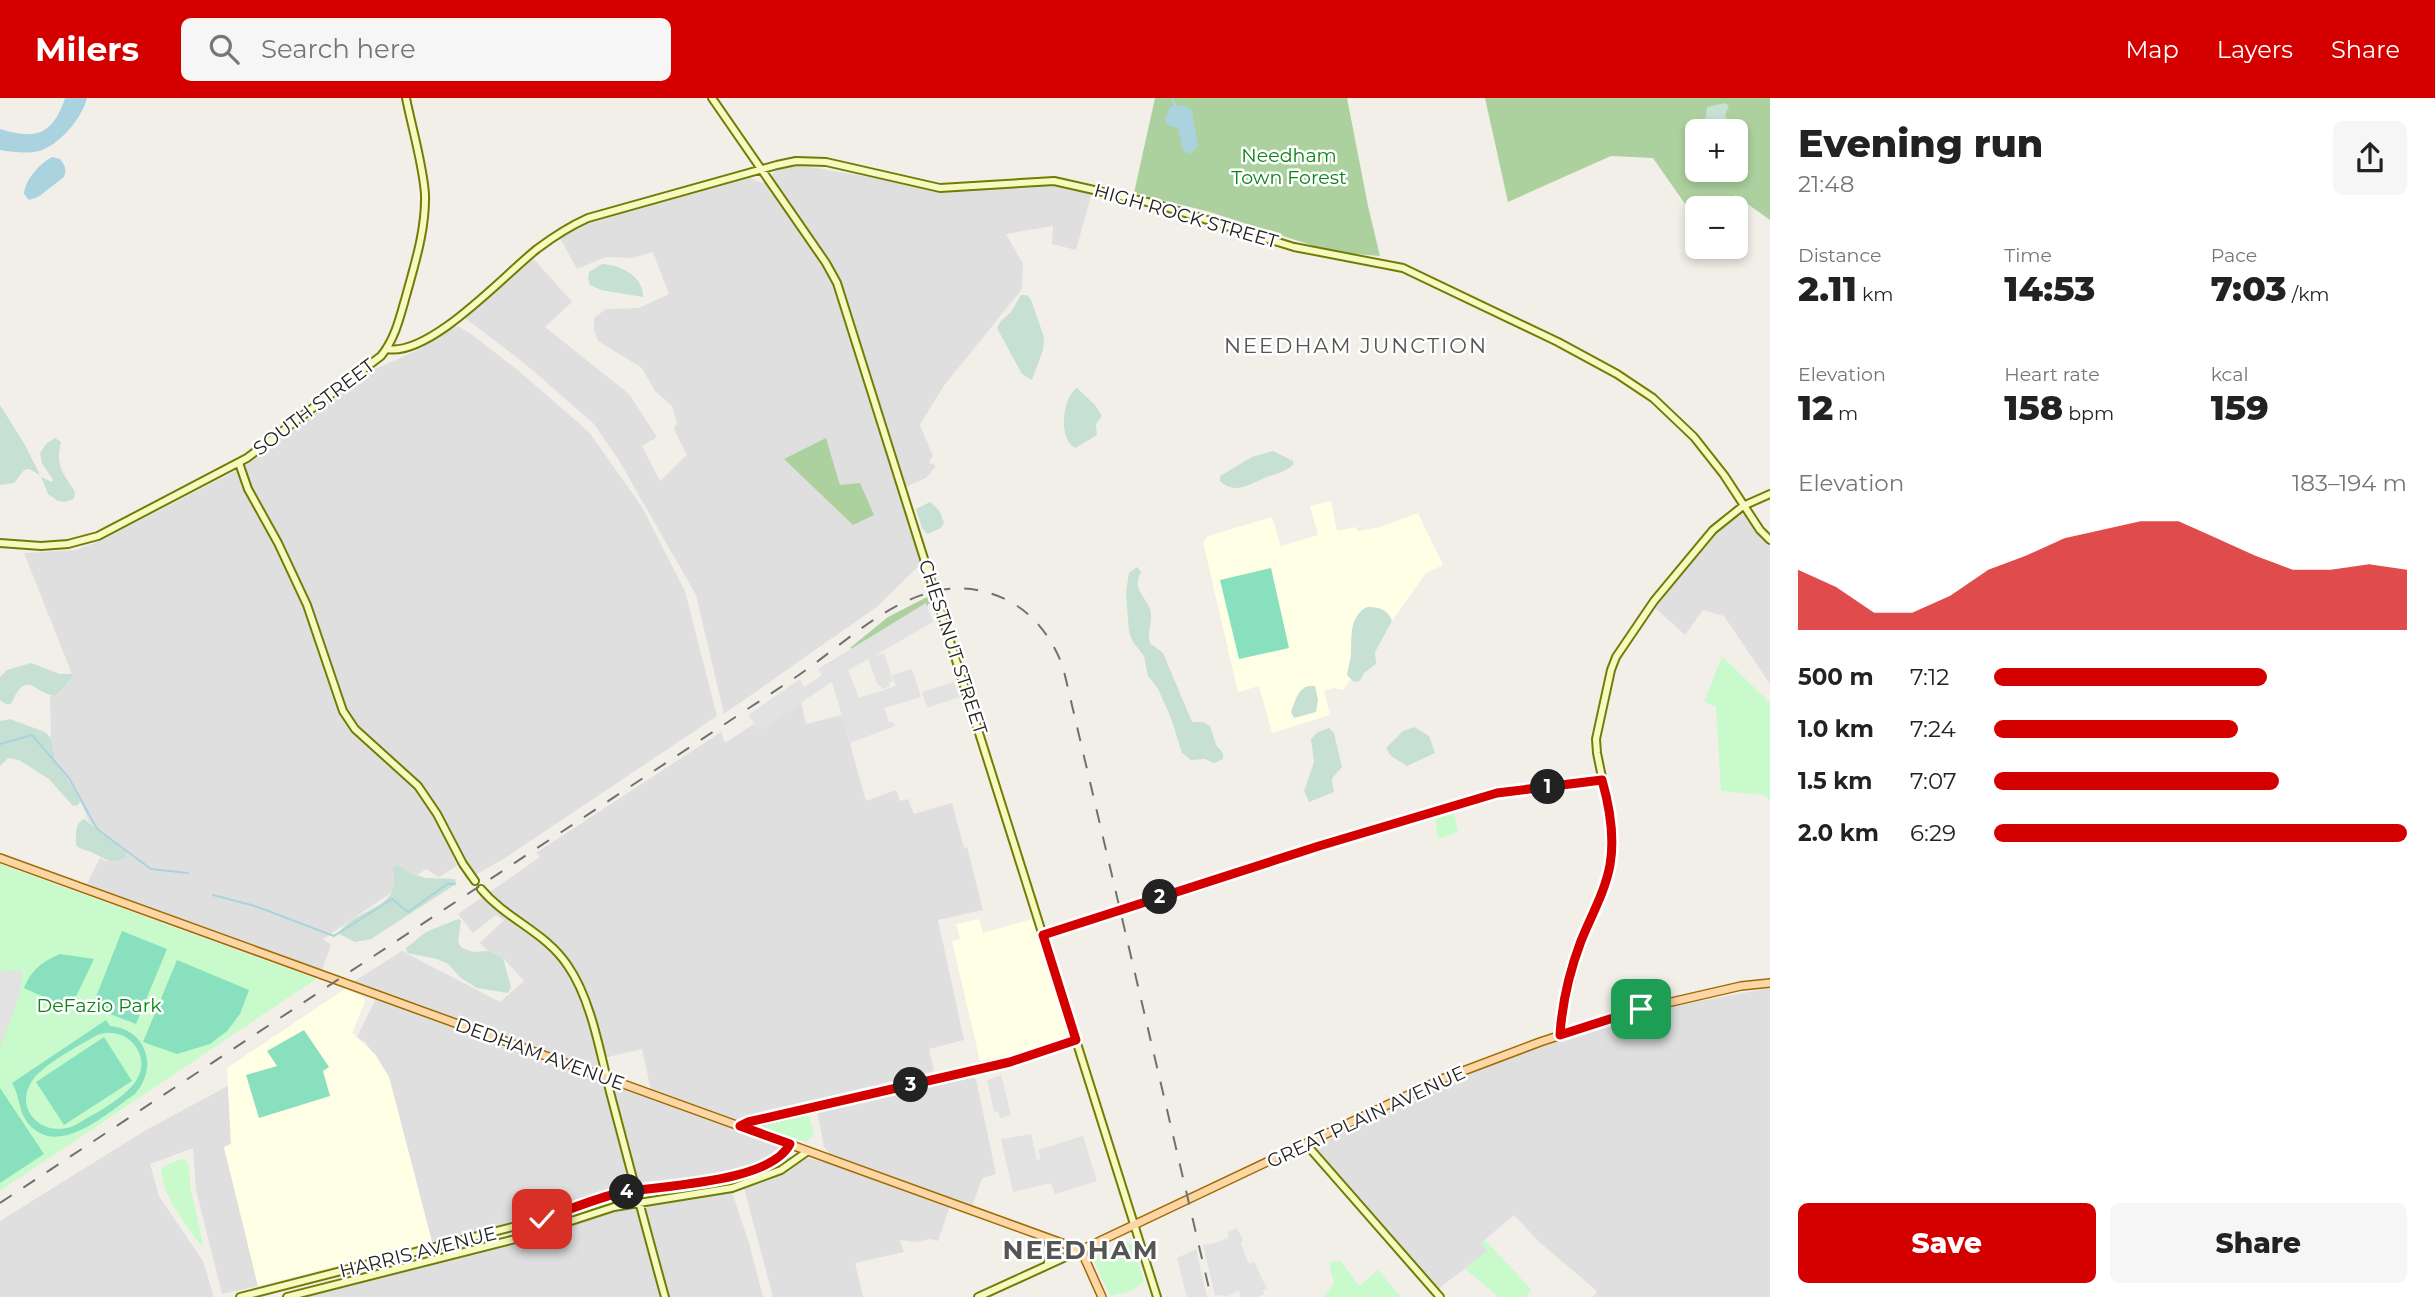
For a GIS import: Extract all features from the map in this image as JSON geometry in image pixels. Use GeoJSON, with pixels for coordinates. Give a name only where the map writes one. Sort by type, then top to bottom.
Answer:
{"type":"FeatureCollection","features":[{"type":"Feature","properties":{"kind":"main road","name":"DEDHAM AVENUE"},"geometry":{"type":"LineString","coordinates":[[0,858],[1081,1250]]}},
{"type":"Feature","properties":{"kind":"main road","name":"GREAT PLAIN AVENUE"},"geometry":{"type":"LineString","coordinates":[[1081,1250],[1442,1079],[1560,1035],[1657,1005],[1741,986],[1770,983]]}},
{"type":"Feature","properties":{"kind":"main road"},"geometry":{"type":"LineString","coordinates":[[1081,1250],[1102,1297]]}},
{"type":"Feature","properties":{"kind":"street","name":"SOUTH STREET"},"geometry":{"type":"LineString","coordinates":[[0,543],[41,546],[68,544],[98,536],[239,463],[368,367],[387,349],[416,262],[425,201],[406,98]]}},
{"type":"Feature","properties":{"kind":"street","name":"CHESTNUT STREET"},"geometry":{"type":"LineString","coordinates":[[712,98],[837,283],[1157,1297]]}},
{"type":"Feature","properties":{"kind":"street","name":"HIGH ROCK STREET"},"geometry":{"type":"LineString","coordinates":[[387,349],[405,348],[430,338],[469,309],[537,250],[582,221],[787,162],[812,161],[840,165],[940,188],[1054,181],[1201,216],[1294,247],[1403,268],[1558,342],[1616,374],[1672,414],[1724,475],[1743,506],[1770,540]]}},
{"type":"Feature","properties":{"kind":"street"},"geometry":{"type":"LineString","coordinates":[[239,463],[248,489],[278,543],[307,605],[343,711],[355,729],[418,786],[475,881]]}},
{"type":"Feature","properties":{"kind":"street"},"geometry":{"type":"LineString","coordinates":[[1560,1035],[1564,1005],[1576,957],[1604,889],[1611,862],[1612,826],[1596,739],[1604,694],[1616,657],[1654,601],[1713,530],[1743,506],[1770,494]]}},
{"type":"Feature","properties":{"kind":"street"},"geometry":{"type":"LineString","coordinates":[[1043,935],[1319,846],[1497,793],[1602,780]]}},
{"type":"Feature","properties":{"kind":"street"},"geometry":{"type":"LineString","coordinates":[[481,889],[500,909],[543,937],[570,969],[583,998],[607,1078],[665,1297]]}},
{"type":"Feature","properties":{"kind":"street"},"geometry":{"type":"LineString","coordinates":[[740,1126],[1010,1062],[1076,1040]]}},
{"type":"Feature","properties":{"kind":"street","name":"HARRIS AVENUE"},"geometry":{"type":"LineString","coordinates":[[240,1297],[516,1226],[610,1195],[709,1181],[738,1174],[782,1156],[790,1144]]}},
{"type":"Feature","properties":{"kind":"street"},"geometry":{"type":"LineString","coordinates":[[1306,1144],[1440,1297]]}},
{"type":"Feature","properties":{"kind":"street","name":"HARRIS AVENUE"},"geometry":{"type":"LineString","coordinates":[[287,1297],[519,1238],[608,1209],[711,1193],[744,1185],[785,1168],[808,1151]]}},
{"type":"Feature","properties":{"kind":"street"},"geometry":{"type":"LineString","coordinates":[[1047,1238],[1052,1252],[1047,1265]]}},
{"type":"Feature","properties":{"kind":"street","name":"GREAT PLAIN AVENUE"},"geometry":{"type":"LineString","coordinates":[[978,1297],[1081,1250]]}},
{"type":"Feature","properties":{"kind":"shaded area"},"geometry":{"type":"Polygon","coordinates":[[[1725,103],[1729,106],[1725,115],[1726,119],[1705,119],[1707,107],[1725,103]]]}},
{"type":"Feature","properties":{"kind":"shaded area"},"geometry":{"type":"Polygon","coordinates":[[[793,164],[932,190],[1041,185],[1092,192],[1076,250],[1052,244],[1053,226],[1006,234],[1023,264],[1022,289],[943,387],[920,425],[933,456],[929,462],[936,466],[926,478],[905,487],[928,557],[878,606],[724,714],[696,595],[618,459],[594,424],[524,363],[465,318],[533,258],[572,302],[545,327],[629,394],[657,437],[642,446],[660,481],[687,455],[674,429],[677,422],[672,406],[655,391],[642,368],[598,341],[594,330],[594,318],[606,309],[639,308],[669,294],[653,252],[632,258],[606,257],[577,269],[560,238],[591,221],[749,177],[762,183],[772,181],[775,170],[793,164]],[[826,439],[785,460],[840,485],[826,439]]]}},
{"type":"Feature","properties":{"kind":"shaded area"},"geometry":{"type":"Polygon","coordinates":[[[602,264],[630,273],[640,283],[643,297],[601,290],[590,285],[589,272],[602,264]]]}},
{"type":"Feature","properties":{"kind":"shaded area"},"geometry":{"type":"Polygon","coordinates":[[[1021,295],[1027,295],[1031,300],[1044,337],[1043,350],[1032,380],[1022,374],[997,328],[1021,295]]]}},
{"type":"Feature","properties":{"kind":"shaded area"},"geometry":{"type":"Polygon","coordinates":[[[452,327],[459,327],[471,334],[589,432],[642,507],[685,591],[717,716],[505,858],[467,880],[458,865],[439,877],[426,869],[323,939],[331,945],[322,970],[86,886],[100,858],[117,861],[127,857],[127,854],[89,822],[78,796],[55,758],[51,738],[50,696],[62,690],[72,674],[24,553],[76,550],[104,539],[222,478],[248,464],[371,371],[422,348],[452,327]]]}},
{"type":"Feature","properties":{"kind":"shaded area"},"geometry":{"type":"Polygon","coordinates":[[[1077,388],[1095,405],[1102,416],[1096,424],[1097,435],[1075,448],[1066,436],[1064,418],[1068,400],[1077,388]]]}},
{"type":"Feature","properties":{"kind":"shaded area"},"geometry":{"type":"Polygon","coordinates":[[[0,405],[40,475],[29,469],[24,470],[14,483],[0,485],[0,405]]]}},
{"type":"Feature","properties":{"kind":"shaded area"},"geometry":{"type":"Polygon","coordinates":[[[55,438],[61,442],[61,469],[75,492],[74,499],[65,502],[48,494],[41,477],[52,482],[53,480],[42,463],[40,453],[46,444],[55,438]]]}},
{"type":"Feature","properties":{"kind":"shaded area"},"geometry":{"type":"Polygon","coordinates":[[[1273,451],[1293,461],[1293,465],[1243,487],[1231,488],[1220,481],[1220,476],[1252,457],[1273,451]]]}},
{"type":"Feature","properties":{"kind":"shaded area"},"geometry":{"type":"Polygon","coordinates":[[[1331,501],[1337,531],[1356,527],[1358,531],[1380,527],[1418,513],[1443,565],[1426,573],[1343,690],[1333,688],[1324,691],[1330,715],[1272,733],[1259,686],[1238,692],[1203,542],[1208,536],[1272,517],[1281,546],[1318,535],[1310,506],[1331,501]]]}},
{"type":"Feature","properties":{"kind":"shaded area"},"geometry":{"type":"Polygon","coordinates":[[[930,502],[939,510],[944,523],[941,528],[927,534],[922,528],[916,509],[930,502]]]}},
{"type":"Feature","properties":{"kind":"shaded area"},"geometry":{"type":"Polygon","coordinates":[[[1739,512],[1744,514],[1762,539],[1770,545],[1770,684],[1724,616],[1703,610],[1685,635],[1654,607],[1713,533],[1739,512]]]}},
{"type":"Feature","properties":{"kind":"shaded area"},"geometry":{"type":"Polygon","coordinates":[[[1137,567],[1141,572],[1138,579],[1139,589],[1150,608],[1150,643],[1163,653],[1192,722],[1203,722],[1210,726],[1216,745],[1223,753],[1223,759],[1214,763],[1205,759],[1191,760],[1182,753],[1171,718],[1158,689],[1148,676],[1144,656],[1129,632],[1126,592],[1129,573],[1137,567]]]}},
{"type":"Feature","properties":{"kind":"shaded area"},"geometry":{"type":"Polygon","coordinates":[[[926,603],[933,622],[874,656],[884,653],[893,681],[889,683],[890,686],[882,689],[881,685],[878,686],[868,659],[848,670],[859,698],[896,686],[892,675],[912,669],[921,697],[884,708],[889,722],[893,722],[895,726],[850,743],[832,682],[759,730],[748,715],[800,679],[804,687],[822,675],[818,669],[926,603]]]}},
{"type":"Feature","properties":{"kind":"shaded area"},"geometry":{"type":"Polygon","coordinates":[[[1367,607],[1382,610],[1392,621],[1375,652],[1376,664],[1364,673],[1360,681],[1354,682],[1347,675],[1354,621],[1367,607]]]}},
{"type":"Feature","properties":{"kind":"shaded area"},"geometry":{"type":"Polygon","coordinates":[[[31,663],[60,674],[72,674],[72,677],[55,696],[26,685],[17,693],[11,704],[0,700],[0,677],[7,670],[31,663]]]}},
{"type":"Feature","properties":{"kind":"shaded area"},"geometry":{"type":"Polygon","coordinates":[[[954,682],[959,697],[927,708],[922,692],[954,682]]]}},
{"type":"Feature","properties":{"kind":"shaded area"},"geometry":{"type":"Polygon","coordinates":[[[1315,686],[1318,700],[1316,712],[1294,718],[1291,712],[1295,700],[1301,690],[1315,686]]]}},
{"type":"Feature","properties":{"kind":"shaded area"},"geometry":{"type":"Polygon","coordinates":[[[801,702],[806,724],[842,715],[866,801],[896,790],[900,801],[908,799],[914,814],[952,803],[964,848],[967,847],[983,910],[938,920],[964,1040],[929,1049],[934,1071],[733,1120],[651,1090],[642,1049],[599,1059],[599,1066],[591,1069],[353,982],[402,951],[500,1002],[524,981],[503,958],[488,951],[480,943],[504,920],[496,915],[473,933],[458,914],[540,857],[536,853],[721,732],[725,743],[754,724],[759,730],[801,702]]]}},
{"type":"Feature","properties":{"kind":"shaded area"},"geometry":{"type":"Polygon","coordinates":[[[10,719],[45,732],[51,738],[55,759],[78,796],[78,805],[73,806],[49,779],[19,760],[8,758],[0,766],[0,721],[10,719]]]}},
{"type":"Feature","properties":{"kind":"shaded area"},"geometry":{"type":"Polygon","coordinates":[[[1414,727],[1429,736],[1435,753],[1407,766],[1391,756],[1386,748],[1403,731],[1414,727]]]}},
{"type":"Feature","properties":{"kind":"shaded area"},"geometry":{"type":"Polygon","coordinates":[[[1329,728],[1334,733],[1342,767],[1333,778],[1334,792],[1309,802],[1304,791],[1314,762],[1311,739],[1318,732],[1329,728]]]}},
{"type":"Feature","properties":{"kind":"shaded area"},"geometry":{"type":"Polygon","coordinates":[[[84,819],[126,852],[127,857],[109,861],[76,845],[77,827],[84,819]]]}},
{"type":"Feature","properties":{"kind":"shaded area"},"geometry":{"type":"Polygon","coordinates":[[[398,865],[425,878],[455,879],[456,884],[371,939],[355,942],[339,934],[351,921],[385,901],[391,894],[394,883],[393,868],[398,865]]]}},
{"type":"Feature","properties":{"kind":"shaded area"},"geometry":{"type":"Polygon","coordinates":[[[979,919],[983,933],[1032,919],[1068,1035],[1016,1053],[980,1061],[952,941],[960,939],[956,924],[979,919]]]}},
{"type":"Feature","properties":{"kind":"shaded area"},"geometry":{"type":"Polygon","coordinates":[[[461,920],[458,942],[462,948],[473,952],[488,951],[503,958],[511,987],[508,993],[477,988],[461,978],[448,964],[407,953],[406,948],[426,932],[461,920]]]}},
{"type":"Feature","properties":{"kind":"shaded area"},"geometry":{"type":"Polygon","coordinates":[[[22,970],[20,994],[0,1047],[0,972],[22,970]]]}},
{"type":"Feature","properties":{"kind":"shaded area"},"geometry":{"type":"Polygon","coordinates":[[[1770,988],[1770,1297],[1593,1297],[1597,1291],[1538,1241],[1514,1215],[1481,1243],[1488,1251],[1438,1289],[1317,1154],[1316,1149],[1320,1144],[1391,1107],[1537,1048],[1668,1007],[1770,988]]]}},
{"type":"Feature","properties":{"kind":"shaded area"},"geometry":{"type":"Polygon","coordinates":[[[345,989],[362,996],[365,1001],[352,1033],[375,1054],[389,1077],[432,1242],[258,1286],[224,1147],[231,1144],[227,1068],[345,989]]]}},
{"type":"Feature","properties":{"kind":"shaded area"},"geometry":{"type":"Polygon","coordinates":[[[376,999],[603,1083],[630,1186],[531,1219],[432,1242],[389,1077],[366,1043],[357,1037],[376,999]]]}},
{"type":"Feature","properties":{"kind":"shaded area"},"geometry":{"type":"Polygon","coordinates":[[[1001,1075],[1011,1115],[1000,1118],[998,1111],[994,1112],[987,1080],[1001,1075]]]}},
{"type":"Feature","properties":{"kind":"shaded area"},"geometry":{"type":"Polygon","coordinates":[[[971,1076],[976,1079],[996,1174],[982,1178],[972,1207],[831,1155],[824,1147],[817,1111],[971,1076]]]}},
{"type":"Feature","properties":{"kind":"shaded area"},"geometry":{"type":"Polygon","coordinates":[[[228,1086],[231,1145],[224,1147],[258,1286],[222,1294],[196,1190],[193,1148],[150,1164],[159,1196],[203,1261],[214,1297],[0,1297],[0,1221],[146,1130],[228,1086]]]}},
{"type":"Feature","properties":{"kind":"shaded area"},"geometry":{"type":"Polygon","coordinates":[[[622,1088],[781,1144],[782,1152],[751,1168],[725,1175],[640,1187],[614,1096],[615,1092],[622,1088]]]}},
{"type":"Feature","properties":{"kind":"shaded area"},"geometry":{"type":"Polygon","coordinates":[[[1031,1134],[1037,1160],[1041,1159],[1038,1150],[1083,1136],[1097,1181],[1055,1194],[1051,1183],[1013,1192],[1001,1139],[1031,1134]]]}},
{"type":"Feature","properties":{"kind":"shaded area"},"geometry":{"type":"Polygon","coordinates":[[[808,1158],[849,1169],[950,1206],[938,1241],[900,1240],[904,1252],[855,1263],[863,1297],[773,1297],[744,1188],[788,1170],[808,1158]]]}},
{"type":"Feature","properties":{"kind":"shaded area"},"geometry":{"type":"Polygon","coordinates":[[[732,1192],[763,1297],[670,1297],[645,1209],[649,1204],[732,1192]]]}},
{"type":"Feature","properties":{"kind":"shaded area"},"geometry":{"type":"Polygon","coordinates":[[[627,1206],[636,1206],[638,1209],[663,1297],[297,1297],[524,1239],[627,1206]]]}},
{"type":"Feature","properties":{"kind":"shaded area"},"geometry":{"type":"Polygon","coordinates":[[[1237,1228],[1249,1264],[1254,1262],[1267,1289],[1258,1297],[1241,1297],[1239,1290],[1227,1297],[1215,1296],[1203,1245],[1229,1237],[1228,1232],[1237,1228]]]}},
{"type":"Feature","properties":{"kind":"shaded area"},"geometry":{"type":"Polygon","coordinates":[[[1196,1249],[1207,1297],[1187,1297],[1177,1258],[1196,1249]]]}},
{"type":"Feature","properties":{"kind":"green space","name":"Needham Town Forest"},"geometry":{"type":"Polygon","coordinates":[[[1155,98],[1347,98],[1380,256],[1317,247],[1210,212],[1134,193],[1155,98]]]}},
{"type":"Feature","properties":{"kind":"green space"},"geometry":{"type":"Polygon","coordinates":[[[1485,98],[1770,98],[1770,220],[1748,204],[1748,196],[1685,196],[1685,204],[1653,158],[1611,156],[1508,202],[1485,98]]]}},
{"type":"Feature","properties":{"kind":"green space"},"geometry":{"type":"Polygon","coordinates":[[[826,438],[840,485],[860,483],[874,515],[853,525],[784,459],[826,438]]]}},
{"type":"Feature","properties":{"kind":"green space"},"geometry":{"type":"Polygon","coordinates":[[[1271,568],[1289,648],[1239,659],[1220,580],[1271,568]]]}},
{"type":"Feature","properties":{"kind":"green space"},"geometry":{"type":"Polygon","coordinates":[[[929,596],[932,603],[928,606],[850,648],[888,617],[929,596]]]}},
{"type":"Feature","properties":{"kind":"green space"},"geometry":{"type":"Polygon","coordinates":[[[1722,656],[1770,703],[1770,800],[1764,795],[1721,791],[1716,706],[1704,702],[1722,656]]]}},
{"type":"Feature","properties":{"kind":"green space"},"geometry":{"type":"Polygon","coordinates":[[[1451,800],[1458,832],[1438,839],[1433,802],[1442,804],[1451,800]]]}},
{"type":"Feature","properties":{"kind":"green space","name":"DeFazio Park"},"geometry":{"type":"Polygon","coordinates":[[[0,864],[316,979],[0,1191],[0,864]]]}},
{"type":"Feature","properties":{"kind":"green space"},"geometry":{"type":"Polygon","coordinates":[[[122,931],[167,949],[136,1024],[92,1007],[122,931]]]}},
{"type":"Feature","properties":{"kind":"green space"},"geometry":{"type":"Polygon","coordinates":[[[60,954],[94,959],[70,1009],[24,988],[38,967],[60,954]]]}},
{"type":"Feature","properties":{"kind":"green space"},"geometry":{"type":"Polygon","coordinates":[[[177,960],[249,990],[240,1014],[227,1031],[210,1044],[177,1054],[143,1042],[177,960]]]}},
{"type":"Feature","properties":{"kind":"green space"},"geometry":{"type":"Polygon","coordinates":[[[106,1020],[110,1026],[132,1034],[145,1051],[146,1072],[135,1094],[97,1121],[67,1135],[53,1137],[39,1133],[27,1122],[12,1083],[106,1020]],[[104,1033],[53,1062],[32,1081],[26,1103],[36,1121],[56,1129],[68,1128],[114,1102],[134,1083],[140,1072],[141,1060],[136,1047],[126,1037],[104,1033]]]}},
{"type":"Feature","properties":{"kind":"green space"},"geometry":{"type":"Polygon","coordinates":[[[304,1030],[329,1067],[323,1071],[330,1096],[259,1118],[246,1075],[277,1066],[267,1051],[304,1030]]]}},
{"type":"Feature","properties":{"kind":"green space"},"geometry":{"type":"Polygon","coordinates":[[[104,1037],[132,1081],[64,1125],[36,1082],[104,1037]]]}},
{"type":"Feature","properties":{"kind":"green space"},"geometry":{"type":"Polygon","coordinates":[[[0,1088],[44,1154],[0,1183],[0,1088]]]}},
{"type":"Feature","properties":{"kind":"green space"},"geometry":{"type":"Polygon","coordinates":[[[809,1115],[814,1135],[806,1142],[760,1127],[809,1115]]]}},
{"type":"Feature","properties":{"kind":"green space"},"geometry":{"type":"Polygon","coordinates":[[[183,1159],[188,1162],[203,1244],[200,1244],[175,1209],[163,1179],[161,1169],[183,1159]]]}},
{"type":"Feature","properties":{"kind":"green space"},"geometry":{"type":"Polygon","coordinates":[[[629,1195],[628,1201],[528,1233],[524,1230],[527,1226],[629,1195]]]}},
{"type":"Feature","properties":{"kind":"green space"},"geometry":{"type":"Polygon","coordinates":[[[1485,1240],[1531,1289],[1526,1297],[1499,1297],[1465,1269],[1487,1251],[1481,1243],[1485,1240]]]}},
{"type":"Feature","properties":{"kind":"green space"},"geometry":{"type":"Polygon","coordinates":[[[1125,1242],[1133,1245],[1144,1281],[1132,1291],[1110,1296],[1094,1261],[1099,1254],[1113,1251],[1125,1242]]]}},
{"type":"Feature","properties":{"kind":"green space"},"geometry":{"type":"Polygon","coordinates":[[[1341,1261],[1359,1286],[1378,1270],[1401,1297],[1323,1297],[1334,1284],[1329,1262],[1341,1261]]]}},
{"type":"Feature","properties":{"kind":"water"},"geometry":{"type":"Polygon","coordinates":[[[65,98],[87,98],[75,122],[55,143],[34,152],[0,150],[0,129],[24,134],[42,132],[55,120],[65,98]]]}},
{"type":"Feature","properties":{"kind":"water"},"geometry":{"type":"Polygon","coordinates":[[[1180,105],[1190,108],[1192,112],[1198,146],[1190,154],[1183,150],[1178,128],[1168,125],[1165,119],[1170,107],[1180,105]]]}},
{"type":"Feature","properties":{"kind":"water"},"geometry":{"type":"Polygon","coordinates":[[[52,157],[63,163],[64,177],[38,197],[29,200],[24,194],[27,183],[38,168],[52,157]]]}},
{"type":"Feature","properties":{"kind":"waterway"},"geometry":{"type":"LineString","coordinates":[[1172,98],[1175,105]]}},
{"type":"Feature","properties":{"kind":"waterway"},"geometry":{"type":"LineString","coordinates":[[0,744],[32,735],[69,778],[97,829],[151,869],[188,873]]}},
{"type":"Feature","properties":{"kind":"waterway"},"geometry":{"type":"LineString","coordinates":[[213,895],[255,906],[334,936],[392,899],[408,912],[447,884],[455,884]]}},
{"type":"Feature","properties":{"kind":"railway"},"geometry":{"type":"LineString","coordinates":[[0,1203],[796,677],[893,608],[919,596],[946,589],[975,590],[1005,599],[1025,611],[1041,627],[1063,667],[1211,1297]]}},
{"type":"Feature","properties":{"kind":"district","name":"NEEDHAM JUNCTION"},"geometry":{"type":"Point","coordinates":[1356,345]}},
{"type":"Feature","properties":{"kind":"district","name":"NEEDHAM"},"geometry":{"type":"Point","coordinates":[1081,1250]}},
{"type":"Feature","properties":{"kind":"route"},"geometry":{"type":"LineString","coordinates":[[542,1219],[615,1194],[704,1182],[734,1175],[777,1159],[787,1152],[790,1144],[740,1126],[748,1122],[1010,1062],[1076,1040],[1043,935],[1319,846],[1497,793],[1602,780],[1612,826],[1611,862],[1604,889],[1572,970],[1560,1035],[1641,1009]]}}]}
